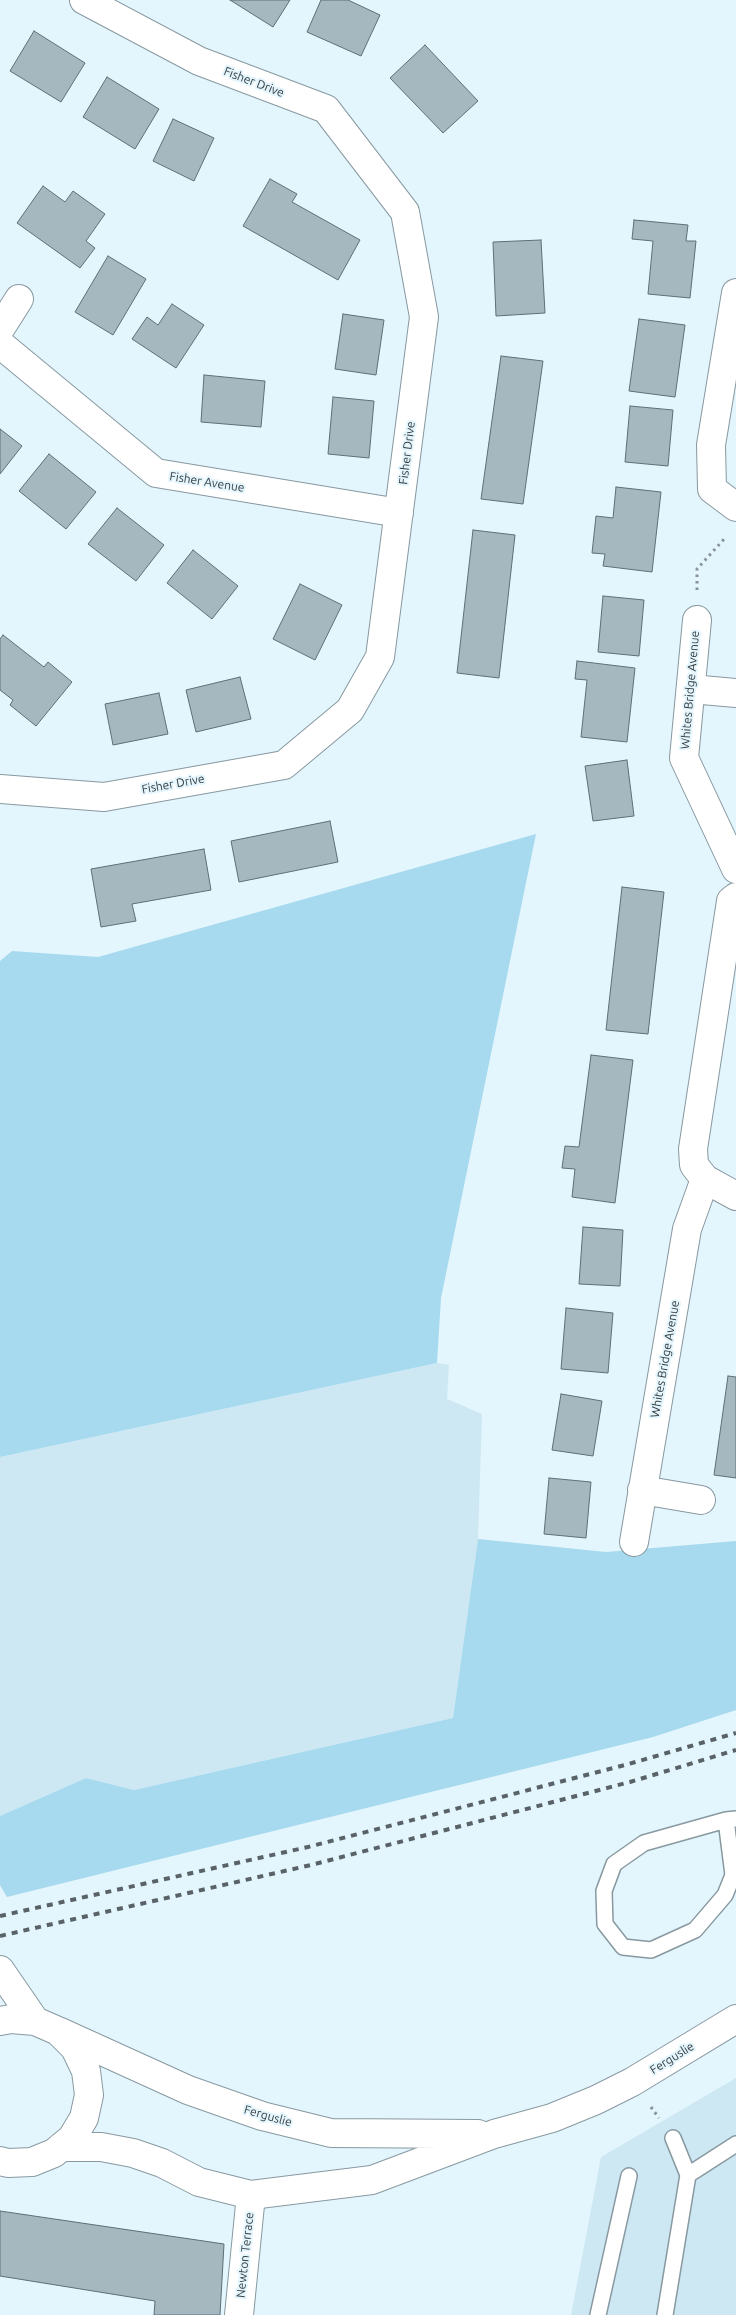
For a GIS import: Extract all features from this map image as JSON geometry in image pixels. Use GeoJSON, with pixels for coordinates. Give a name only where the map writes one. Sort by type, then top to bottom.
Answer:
{"type":"FeatureCollection","features":[{"type":"Feature","properties":{"kind":"street","name":"Fisher Drive"},"geometry":{"type":"LineString","coordinates":[[0,789],[104,797],[284,764],[350,710],[380,657],[424,318],[405,212],[326,109],[199,61],[84,0]]}},
{"type":"Feature","properties":{"kind":"street"},"geometry":{"type":"LineString","coordinates":[[733,520],[712,489],[711,445],[736,293]]}},
{"type":"Feature","properties":{"kind":"street"},"geometry":{"type":"LineString","coordinates":[[0,329],[19,300]]}},
{"type":"Feature","properties":{"kind":"street","name":"Fisher Avenue"},"geometry":{"type":"LineString","coordinates":[[0,344],[156,474],[400,513]]}},
{"type":"Feature","properties":{"kind":"street","name":"Whites Bridge Avenue"},"geometry":{"type":"LineString","coordinates":[[697,620],[684,758],[736,869]]}},
{"type":"Feature","properties":{"kind":"street"},"geometry":{"type":"LineString","coordinates":[[691,688],[736,693]]}},
{"type":"Feature","properties":{"kind":"street"},"geometry":{"type":"LineString","coordinates":[[736,897],[731,901],[693,1149],[694,1165],[706,1179],[736,1196]]}},
{"type":"Feature","properties":{"kind":"street","name":"Whites Bridge Avenue"},"geometry":{"type":"LineString","coordinates":[[634,1542],[687,1229],[706,1179]]}},
{"type":"Feature","properties":{"kind":"street"},"geometry":{"type":"LineString","coordinates":[[642,1490],[701,1500]]}},
{"type":"Feature","properties":{"kind":"street"},"geometry":{"type":"LineString","coordinates":[[0,1970],[47,2026],[75,2048],[86,2071],[89,2095],[84,2118],[72,2138],[54,2153],[32,2162],[8,2163],[0,2161]]}},
{"type":"Feature","properties":{"kind":"street"},"geometry":{"type":"LineString","coordinates":[[0,2021],[11,2019],[47,2026]]}},
{"type":"Feature","properties":{"kind":"street","name":"Ferguslie"},"geometry":{"type":"LineString","coordinates":[[60,2147],[101,2147],[133,2153],[162,2163],[199,2182],[251,2195],[372,2180],[494,2134],[552,2118],[632,2082],[736,2019]]}},
{"type":"Feature","properties":{"kind":"street","name":"Ferguslie"},"geometry":{"type":"LineString","coordinates":[[47,2026],[188,2090],[262,2116],[331,2133],[494,2134]]}},
{"type":"Feature","properties":{"kind":"street","name":"Newton Terrace"},"geometry":{"type":"LineString","coordinates":[[239,2315],[251,2195]]}},
{"type":"Feature","properties":{"kind":"lane"},"geometry":{"type":"LineString","coordinates":[[731,1820],[733,1875],[725,1895],[695,1930],[651,1950],[623,1947],[605,1924],[604,1890],[614,1864],[644,1843],[731,1820]]}},
{"type":"Feature","properties":{"kind":"lane"},"geometry":{"type":"LineString","coordinates":[[665,2315],[688,2175],[674,2138]]}},
{"type":"Feature","properties":{"kind":"lane"},"geometry":{"type":"LineString","coordinates":[[688,2175],[736,2144]]}},
{"type":"Feature","properties":{"kind":"lane"},"geometry":{"type":"LineString","coordinates":[[598,2315],[628,2176]]}},
{"type":"Feature","properties":{"kind":"path"},"geometry":{"type":"LineString","coordinates":[[697,620],[697,569],[733,520]]}},
{"type":"Feature","properties":{"kind":"path"},"geometry":{"type":"LineString","coordinates":[[632,2082],[674,2138]]}},
{"type":"Feature","properties":{"kind":"shaded area"},"geometry":{"type":"Polygon","coordinates":[[[536,834],[441,1298],[437,1363],[0,1457],[0,961],[12,951],[98,957],[536,834]]]}},
{"type":"Feature","properties":{"kind":"shaded area"},"geometry":{"type":"Polygon","coordinates":[[[437,1363],[449,1365],[447,1399],[482,1414],[478,1539],[453,1718],[134,1790],[86,1778],[0,1816],[0,1457],[437,1363]]]}},
{"type":"Feature","properties":{"kind":"shaded area"},"geometry":{"type":"Polygon","coordinates":[[[478,1539],[606,1552],[736,1541],[736,1710],[653,1737],[7,1897],[0,1885],[0,1816],[86,1778],[134,1790],[453,1718],[478,1539]]]}},
{"type":"Feature","properties":{"kind":"shaded area"},"geometry":{"type":"Polygon","coordinates":[[[736,2078],[736,2315],[571,2315],[601,2157],[736,2078]]]}},
{"type":"Feature","properties":{"kind":"building"},"geometry":{"type":"Polygon","coordinates":[[[230,0],[290,0],[273,27],[230,0]]]}},
{"type":"Feature","properties":{"kind":"building"},"geometry":{"type":"Polygon","coordinates":[[[321,0],[348,0],[380,15],[361,56],[307,32],[321,0]]]}},
{"type":"Feature","properties":{"kind":"building"},"geometry":{"type":"Polygon","coordinates":[[[34,31],[85,63],[61,102],[10,71],[34,31]]]}},
{"type":"Feature","properties":{"kind":"building"},"geometry":{"type":"Polygon","coordinates":[[[425,45],[478,101],[443,133],[390,78],[425,45]]]}},
{"type":"Feature","properties":{"kind":"building"},"geometry":{"type":"Polygon","coordinates":[[[107,77],[159,109],[135,149],[83,117],[107,77]]]}},
{"type":"Feature","properties":{"kind":"building"},"geometry":{"type":"Polygon","coordinates":[[[173,119],[214,138],[194,181],[153,161],[173,119]]]}},
{"type":"Feature","properties":{"kind":"building"},"geometry":{"type":"Polygon","coordinates":[[[270,179],[297,194],[292,202],[360,240],[338,280],[243,226],[270,179]]]}},
{"type":"Feature","properties":{"kind":"building"},"geometry":{"type":"Polygon","coordinates":[[[43,186],[65,202],[73,191],[105,214],[86,241],[95,248],[80,268],[17,223],[43,186]]]}},
{"type":"Feature","properties":{"kind":"building"},"geometry":{"type":"Polygon","coordinates":[[[634,220],[688,225],[686,241],[696,241],[690,298],[648,294],[653,241],[632,239],[634,220]]]}},
{"type":"Feature","properties":{"kind":"building"},"geometry":{"type":"Polygon","coordinates":[[[541,240],[545,313],[496,316],[493,242],[541,240]]]}},
{"type":"Feature","properties":{"kind":"building"},"geometry":{"type":"Polygon","coordinates":[[[108,256],[146,279],[113,335],[75,312],[108,256]]]}},
{"type":"Feature","properties":{"kind":"building"},"geometry":{"type":"Polygon","coordinates":[[[172,304],[204,325],[176,368],[132,339],[147,317],[158,325],[172,304]]]}},
{"type":"Feature","properties":{"kind":"building"},"geometry":{"type":"Polygon","coordinates":[[[343,314],[384,320],[376,375],[335,369],[343,314]]]}},
{"type":"Feature","properties":{"kind":"building"},"geometry":{"type":"Polygon","coordinates":[[[639,319],[685,325],[675,397],[629,391],[639,319]]]}},
{"type":"Feature","properties":{"kind":"building"},"geometry":{"type":"Polygon","coordinates":[[[501,356],[543,361],[523,504],[481,499],[501,356]]]}},
{"type":"Feature","properties":{"kind":"building"},"geometry":{"type":"Polygon","coordinates":[[[204,375],[265,381],[261,427],[201,422],[204,375]]]}},
{"type":"Feature","properties":{"kind":"building"},"geometry":{"type":"Polygon","coordinates":[[[333,397],[374,401],[369,458],[328,454],[333,397]]]}},
{"type":"Feature","properties":{"kind":"building"},"geometry":{"type":"Polygon","coordinates":[[[630,406],[673,410],[668,466],[625,462],[630,406]]]}},
{"type":"Feature","properties":{"kind":"building"},"geometry":{"type":"Polygon","coordinates":[[[0,429],[22,446],[0,474],[0,429]]]}},
{"type":"Feature","properties":{"kind":"building"},"geometry":{"type":"Polygon","coordinates":[[[49,454],[96,492],[66,529],[19,491],[49,454]]]}},
{"type":"Feature","properties":{"kind":"building"},"geometry":{"type":"Polygon","coordinates":[[[616,487],[661,492],[652,572],[603,566],[605,554],[592,553],[596,516],[613,518],[616,487]]]}},
{"type":"Feature","properties":{"kind":"building"},"geometry":{"type":"Polygon","coordinates":[[[117,508],[164,545],[136,581],[88,544],[117,508]]]}},
{"type":"Feature","properties":{"kind":"building"},"geometry":{"type":"Polygon","coordinates":[[[473,530],[515,535],[499,678],[457,673],[473,530]]]}},
{"type":"Feature","properties":{"kind":"building"},"geometry":{"type":"Polygon","coordinates":[[[193,550],[238,586],[212,619],[167,583],[193,550]]]}},
{"type":"Feature","properties":{"kind":"building"},"geometry":{"type":"Polygon","coordinates":[[[300,584],[342,605],[315,660],[273,639],[300,584]]]}},
{"type":"Feature","properties":{"kind":"building"},"geometry":{"type":"Polygon","coordinates":[[[603,596],[644,600],[639,656],[598,652],[603,596]]]}},
{"type":"Feature","properties":{"kind":"building"},"geometry":{"type":"Polygon","coordinates":[[[3,635],[44,667],[48,662],[72,682],[36,726],[10,705],[13,700],[0,690],[0,639],[3,635]]]}},
{"type":"Feature","properties":{"kind":"building"},"geometry":{"type":"Polygon","coordinates":[[[577,661],[635,668],[627,742],[581,737],[587,680],[575,679],[577,661]]]}},
{"type":"Feature","properties":{"kind":"building"},"geometry":{"type":"Polygon","coordinates":[[[240,677],[251,719],[196,732],[186,690],[240,677]]]}},
{"type":"Feature","properties":{"kind":"building"},"geometry":{"type":"Polygon","coordinates":[[[159,693],[168,734],[113,745],[105,704],[159,693]]]}},
{"type":"Feature","properties":{"kind":"building"},"geometry":{"type":"Polygon","coordinates":[[[627,760],[634,816],[593,821],[585,766],[627,760]]]}},
{"type":"Feature","properties":{"kind":"building"},"geometry":{"type":"Polygon","coordinates":[[[330,821],[338,862],[239,882],[231,841],[330,821]]]}},
{"type":"Feature","properties":{"kind":"building"},"geometry":{"type":"Polygon","coordinates":[[[204,849],[211,890],[132,904],[136,921],[101,927],[91,869],[204,849]]]}},
{"type":"Feature","properties":{"kind":"building"},"geometry":{"type":"Polygon","coordinates":[[[622,887],[664,892],[648,1034],[606,1030],[622,887]]]}},
{"type":"Feature","properties":{"kind":"building"},"geometry":{"type":"Polygon","coordinates":[[[591,1055],[633,1060],[615,1203],[572,1197],[575,1169],[562,1168],[565,1146],[579,1147],[591,1055]]]}},
{"type":"Feature","properties":{"kind":"building"},"geometry":{"type":"Polygon","coordinates":[[[583,1227],[623,1230],[620,1286],[579,1284],[583,1227]]]}},
{"type":"Feature","properties":{"kind":"building"},"geometry":{"type":"Polygon","coordinates":[[[566,1308],[613,1313],[608,1373],[561,1369],[566,1308]]]}},
{"type":"Feature","properties":{"kind":"building"},"geometry":{"type":"Polygon","coordinates":[[[728,1376],[736,1377],[736,1478],[714,1475],[728,1376]]]}},
{"type":"Feature","properties":{"kind":"building"},"geometry":{"type":"Polygon","coordinates":[[[561,1394],[602,1401],[593,1456],[552,1450],[561,1394]]]}},
{"type":"Feature","properties":{"kind":"building"},"geometry":{"type":"Polygon","coordinates":[[[549,1478],[591,1482],[586,1538],[544,1534],[549,1478]]]}},
{"type":"Feature","properties":{"kind":"building"},"geometry":{"type":"Polygon","coordinates":[[[0,2211],[224,2244],[220,2315],[154,2315],[155,2301],[0,2276],[0,2211]]]}},
{"type":"Feature","properties":{"kind":"railway"},"geometry":{"type":"LineString","coordinates":[[0,1916],[308,1847],[625,1765],[736,1733]]}},
{"type":"Feature","properties":{"kind":"railway"},"geometry":{"type":"LineString","coordinates":[[0,1936],[311,1865],[630,1782],[736,1750]]}}]}
